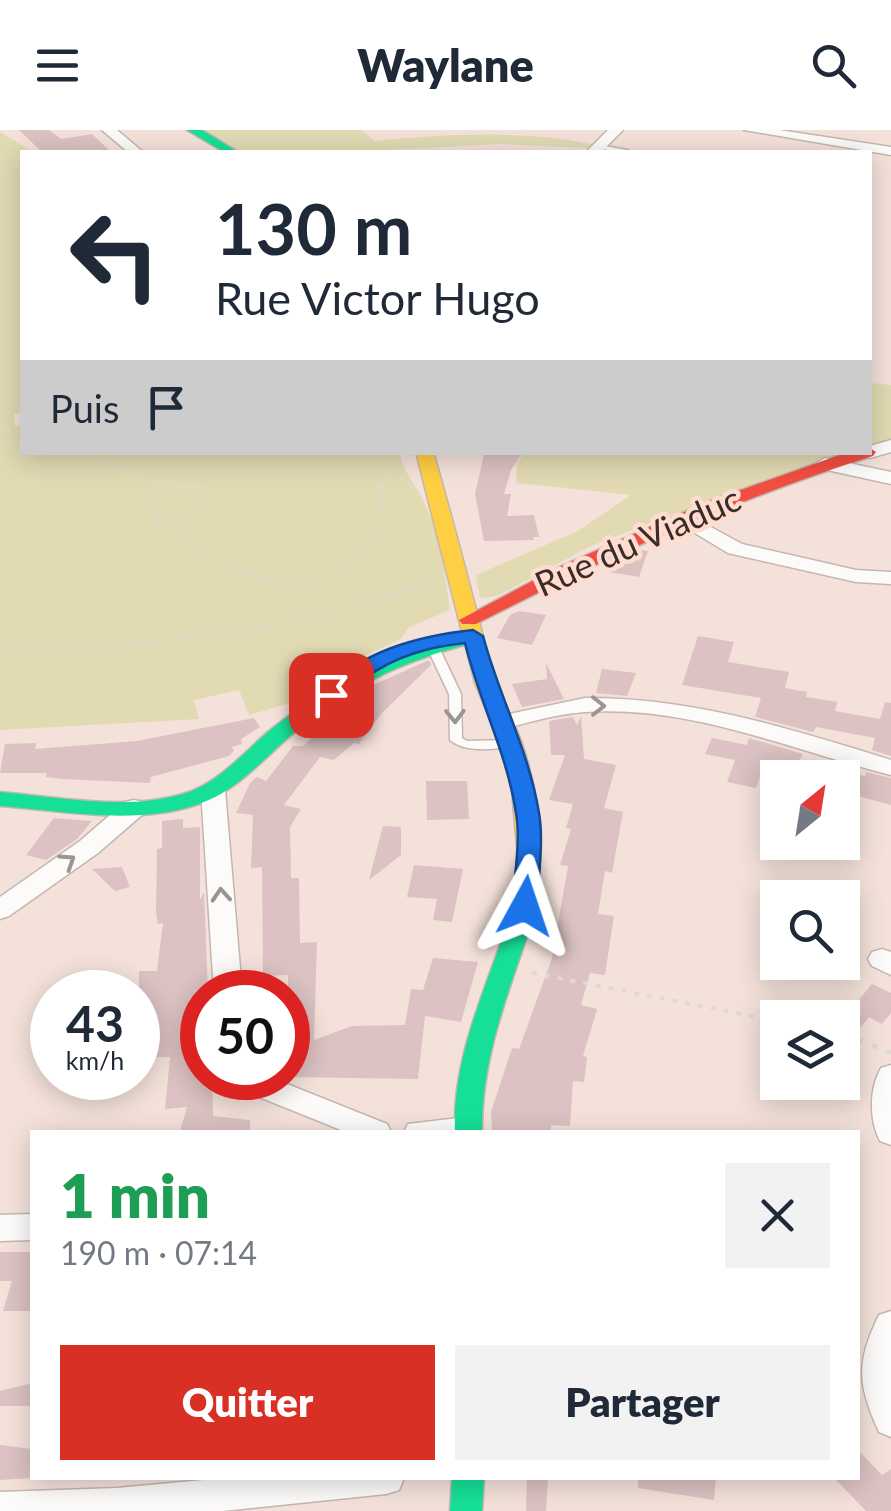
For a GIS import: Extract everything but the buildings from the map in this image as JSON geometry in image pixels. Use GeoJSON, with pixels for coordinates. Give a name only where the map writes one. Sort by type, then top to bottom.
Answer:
{"type":"FeatureCollection","features":[{"type":"Feature","properties":{"kind":"street"},"geometry":{"type":"LineString","coordinates":[[109,130],[134,150]]}},
{"type":"Feature","properties":{"kind":"street"},"geometry":{"type":"LineString","coordinates":[[193,130],[228,150]]}},
{"type":"Feature","properties":{"kind":"street"},"geometry":{"type":"LineString","coordinates":[[596,150],[616,130]]}},
{"type":"Feature","properties":{"kind":"street"},"geometry":{"type":"LineString","coordinates":[[751,130],[891,151]]}},
{"type":"Feature","properties":{"kind":"street","name":"Rue du Viaduc"},"geometry":{"type":"LineString","coordinates":[[471,628],[596,554],[825,464],[857,455]]}},
{"type":"Feature","properties":{"kind":"street"},"geometry":{"type":"LineString","coordinates":[[418,457],[461,576],[484,679],[507,733],[528,816],[525,906],[471,1075],[468,1130]]}},
{"type":"Feature","properties":{"kind":"street"},"geometry":{"type":"LineString","coordinates":[[825,464],[891,478]]}},
{"type":"Feature","properties":{"kind":"street"},"geometry":{"type":"LineString","coordinates":[[687,520],[735,549],[856,576],[891,578]]}},
{"type":"Feature","properties":{"kind":"street"},"geometry":{"type":"LineString","coordinates":[[0,798],[134,808],[174,804],[213,790],[361,672],[402,650],[471,628]]}},
{"type":"Feature","properties":{"kind":"street"},"geometry":{"type":"LineString","coordinates":[[507,733],[587,705],[626,706],[752,728],[891,768]]}},
{"type":"Feature","properties":{"kind":"street"},"geometry":{"type":"LineString","coordinates":[[213,790],[226,970]]}},
{"type":"Feature","properties":{"kind":"street"},"geometry":{"type":"LineString","coordinates":[[0,910],[89,847],[134,808]]}},
{"type":"Feature","properties":{"kind":"street"},"geometry":{"type":"LineString","coordinates":[[891,1076],[886,1088],[891,1134]]}},
{"type":"Feature","properties":{"kind":"street"},"geometry":{"type":"LineString","coordinates":[[303,1100],[372,1130]]}},
{"type":"Feature","properties":{"kind":"street"},"geometry":{"type":"LineString","coordinates":[[0,1228],[30,1227]]}},
{"type":"Feature","properties":{"kind":"street"},"geometry":{"type":"LineString","coordinates":[[891,1325],[867,1388],[891,1421]]}},
{"type":"Feature","properties":{"kind":"street"},"geometry":{"type":"LineString","coordinates":[[0,1509],[117,1505],[366,1480]]}},
{"type":"Feature","properties":{"kind":"street"},"geometry":{"type":"LineString","coordinates":[[466,1511],[468,1480]]}},
{"type":"Feature","properties":{"kind":"lane"},"geometry":{"type":"LineString","coordinates":[[430,640],[455,694],[456,740],[465,745],[507,733]]}},
{"type":"Feature","properties":{"kind":"path"},"geometry":{"type":"LineString","coordinates":[[84,455],[156,484],[191,483],[204,489],[210,498],[206,507],[194,515],[158,520]]}},
{"type":"Feature","properties":{"kind":"path"},"geometry":{"type":"LineString","coordinates":[[156,484],[152,511],[158,520],[224,567],[288,584],[320,579],[356,564],[384,534],[378,482],[384,470],[418,457]]}},
{"type":"Feature","properties":{"kind":"path"},"geometry":{"type":"LineString","coordinates":[[0,644],[75,647],[225,634],[311,619],[383,599],[432,580],[461,576]]}},
{"type":"Feature","properties":{"kind":"path"},"geometry":{"type":"LineString","coordinates":[[548,976],[760,1017]]}},
{"type":"Feature","properties":{"kind":"path"},"geometry":{"type":"LineString","coordinates":[[860,1041],[891,1053]]}},
{"type":"Feature","properties":{"kind":"shaded area"},"geometry":{"type":"Polygon","coordinates":[[[185,130],[361,130],[375,141],[512,135],[592,144],[588,148],[499,144],[389,150],[228,150],[185,130]]]}},
{"type":"Feature","properties":{"kind":"shaded area"},"geometry":{"type":"Polygon","coordinates":[[[0,132],[30,150],[20,150],[20,413],[14,414],[15,426],[20,426],[20,455],[401,455],[434,528],[450,610],[409,627],[401,639],[298,687],[294,702],[249,715],[239,690],[194,700],[199,719],[0,730],[0,132]]]}},
{"type":"Feature","properties":{"kind":"shaded area"},"geometry":{"type":"Polygon","coordinates":[[[872,383],[891,385],[891,446],[872,451],[872,383]]]}},
{"type":"Feature","properties":{"kind":"shaded area"},"geometry":{"type":"Polygon","coordinates":[[[523,455],[861,455],[668,516],[591,546],[497,596],[480,598],[476,575],[578,531],[631,495],[516,483],[517,463],[523,455]]]}},
{"type":"Feature","properties":{"kind":"traffic: fast"},"geometry":{"type":"LineString","coordinates":[[193,130],[228,150]]}},
{"type":"Feature","properties":{"kind":"traffic: fast"},"geometry":{"type":"LineString","coordinates":[[0,799],[109,808],[138,808],[191,799],[221,785],[295,721],[365,674],[416,651],[473,637]]}},
{"type":"Feature","properties":{"kind":"traffic: fast"},"geometry":{"type":"LineString","coordinates":[[468,1130],[476,1053],[519,925]]}},
{"type":"Feature","properties":{"kind":"traffic: fast"},"geometry":{"type":"LineString","coordinates":[[466,1511],[468,1480]]}},
{"type":"Feature","properties":{"kind":"traffic: slow"},"geometry":{"type":"LineString","coordinates":[[425,455],[486,683],[512,745],[523,789],[529,858],[519,925]]}},
{"type":"Feature","properties":{"kind":"traffic: jam"},"geometry":{"type":"LineString","coordinates":[[469,620],[664,526],[764,486],[857,455]]}},
{"type":"Feature","properties":{"kind":"route"},"geometry":{"type":"LineString","coordinates":[[331,695],[361,672],[402,650],[430,640],[473,636],[484,679],[512,744],[528,816],[525,906]]}}]}
